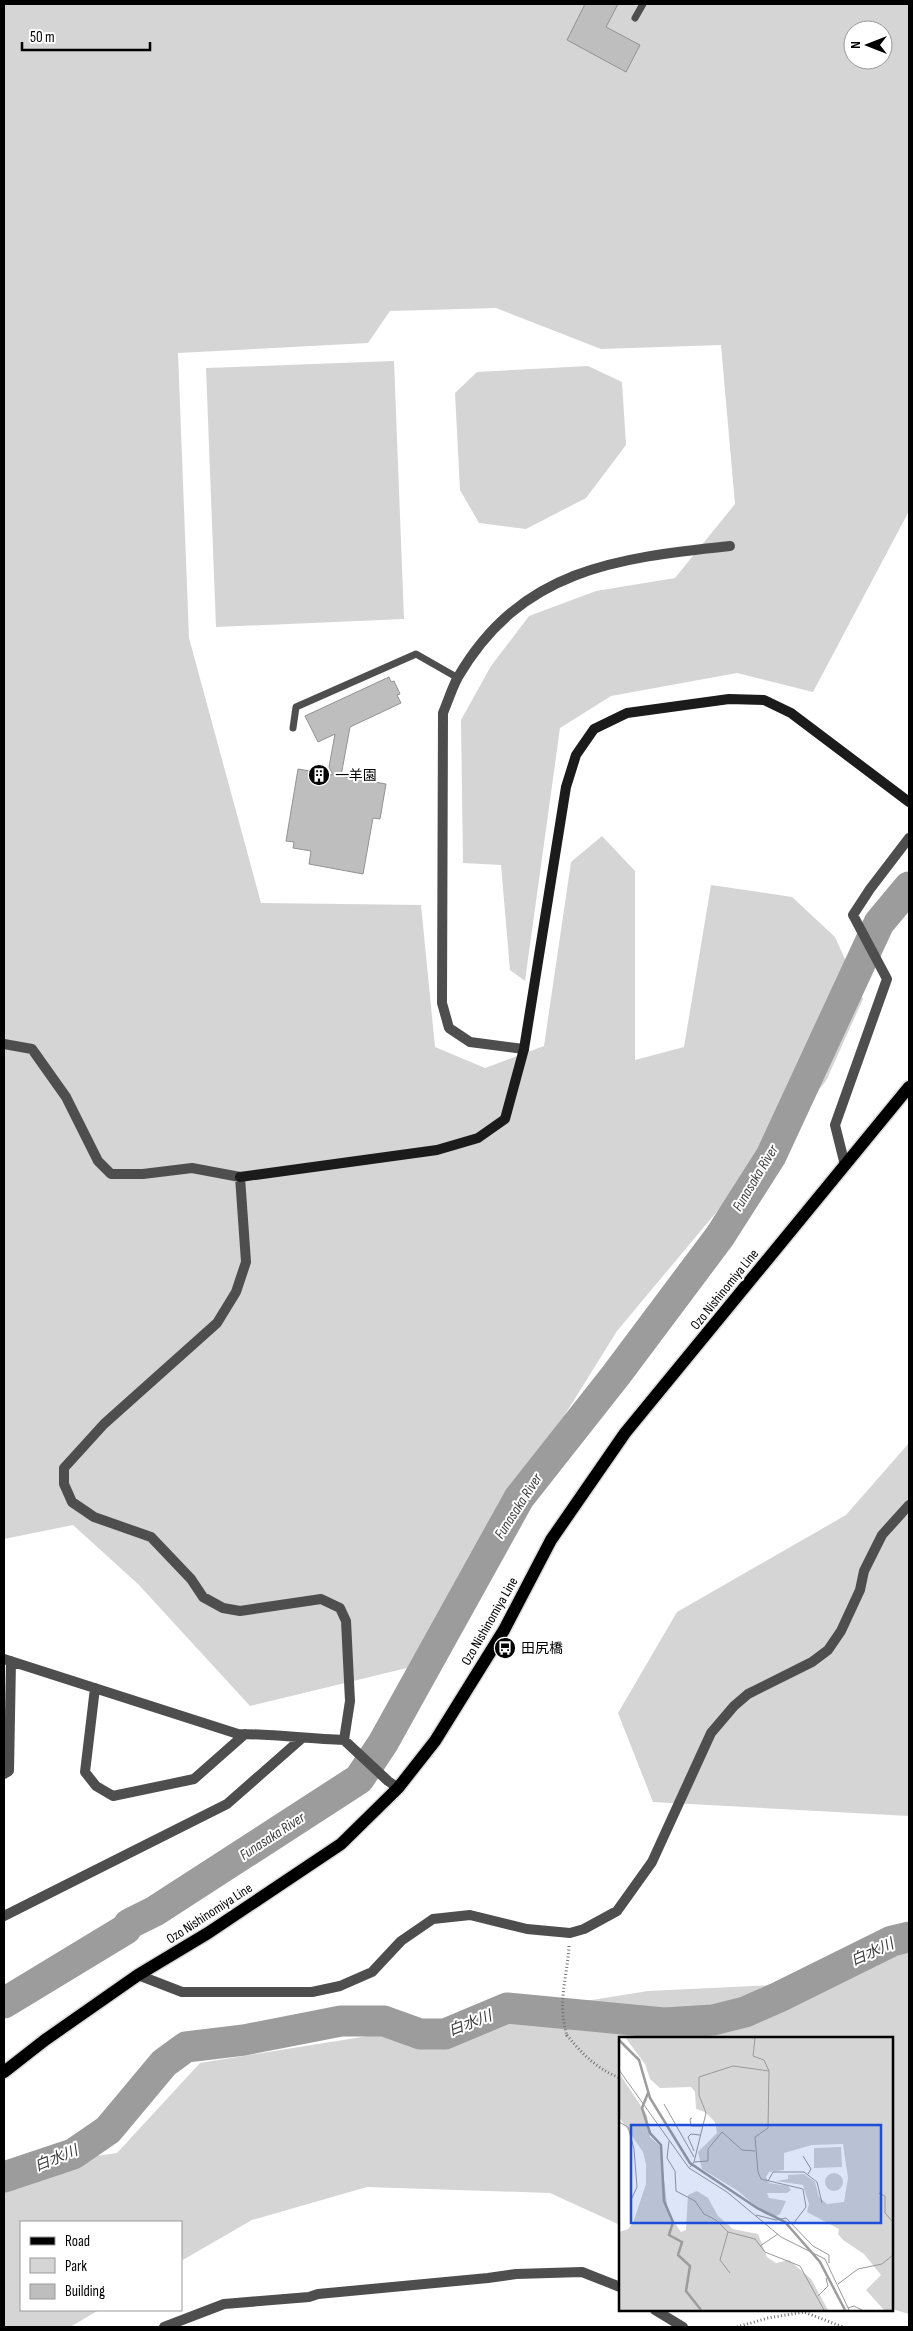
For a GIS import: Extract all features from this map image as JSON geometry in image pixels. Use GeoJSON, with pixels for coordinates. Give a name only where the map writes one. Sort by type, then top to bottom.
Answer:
{"type":"FeatureCollection","features":[{"type":"Feature","properties":{"kind":"main road","name":"Ozo Nishinomiya Line"},"geometry":{"type":"LineString","coordinates":[[4,2072],[45,2040],[138,1975],[208,1933],[341,1844],[393,1784],[435,1741],[504,1630],[551,1540],[625,1433],[909,1087]]}},
{"type":"Feature","properties":{"kind":"street"},"geometry":{"type":"LineString","coordinates":[[524,1049],[470,1042],[449,1028],[442,1003],[443,712],[458,678],[476,652],[504,617],[537,593],[568,577],[610,564],[672,552],[730,546]]}},
{"type":"Feature","properties":{"kind":"street"},"geometry":{"type":"LineString","coordinates":[[4,1044],[32,1049],[66,1097],[98,1161],[111,1174],[143,1174],[192,1168],[240,1177],[436,1150],[478,1138],[505,1119],[524,1049],[566,787],[576,755],[594,729],[627,712],[729,699],[764,700],[797,718],[909,802]]}},
{"type":"Feature","properties":{"kind":"street"},"geometry":{"type":"LineString","coordinates":[[845,1165],[835,1125],[887,979],[853,915],[870,888],[909,838]]}},
{"type":"Feature","properties":{"kind":"street"},"geometry":{"type":"LineString","coordinates":[[240,1177],[246,1262],[236,1292],[217,1323],[104,1424],[64,1468],[64,1484],[72,1502],[94,1518],[151,1537],[191,1579],[203,1597],[223,1608],[240,1611],[321,1599],[340,1608],[346,1621],[350,1701],[347,1743]]}},
{"type":"Feature","properties":{"kind":"street"},"geometry":{"type":"LineString","coordinates":[[138,1975],[182,1992],[312,1992],[340,1986],[372,1972],[401,1942],[433,1919],[470,1915],[527,1929],[570,1933],[584,1929],[617,1911],[652,1862],[711,1733],[734,1706],[748,1694],[812,1662],[828,1650],[841,1631],[860,1590],[864,1572],[882,1535],[909,1505]]}},
{"type":"Feature","properties":{"kind":"street"},"geometry":{"type":"LineString","coordinates":[[4,1774],[9,1771],[7,1660],[238,1734],[277,1734],[300,1739],[347,1743],[393,1784]]}},
{"type":"Feature","properties":{"kind":"street"},"geometry":{"type":"LineString","coordinates":[[95,1688],[85,1772],[96,1786],[113,1796],[194,1779],[245,1734]]}},
{"type":"Feature","properties":{"kind":"street"},"geometry":{"type":"LineString","coordinates":[[4,1916],[226,1804],[300,1739]]}},
{"type":"Feature","properties":{"kind":"street"},"geometry":{"type":"LineString","coordinates":[[164,2327],[224,2304],[309,2297],[318,2294],[516,2274],[582,2272],[619,2287]]}},
{"type":"Feature","properties":{"kind":"street"},"geometry":{"type":"LineString","coordinates":[[657,2311],[683,2327]]}},
{"type":"Feature","properties":{"kind":"lane"},"geometry":{"type":"LineString","coordinates":[[635,18],[643,4]]}},
{"type":"Feature","properties":{"kind":"lane"},"geometry":{"type":"LineString","coordinates":[[293,728],[296,707],[416,654],[458,678]]}},
{"type":"Feature","properties":{"kind":"path"},"geometry":{"type":"LineString","coordinates":[[570,1933],[568,1969],[563,1985],[563,2020],[568,2036],[566,2034],[584,2056],[609,2074],[619,2078]]}},
{"type":"Feature","properties":{"kind":"path"},"geometry":{"type":"LineString","coordinates":[[778,2316],[780,2311]]}},
{"type":"Feature","properties":{"kind":"path"},"geometry":{"type":"LineString","coordinates":[[737,2327],[778,2316],[804,2312],[843,2327]]}},
{"type":"Feature","properties":{"kind":"green space"},"geometry":{"type":"Polygon","coordinates":[[[4,4],[909,4],[909,511],[813,692],[737,673],[611,696],[560,728],[525,981],[510,970],[501,865],[463,863],[461,720],[491,666],[529,616],[596,591],[675,578],[735,504],[721,345],[601,349],[496,308],[390,311],[368,343],[178,353],[189,638],[261,903],[421,905],[435,1047],[485,1068],[544,1046],[571,862],[602,836],[635,871],[635,1060],[684,1047],[711,885],[792,897],[835,937],[863,999],[826,1081],[617,1331],[407,1668],[250,1706],[138,1584],[73,1525],[4,1539],[4,4]]]}},
{"type":"Feature","properties":{"kind":"green space"},"geometry":{"type":"Polygon","coordinates":[[[394,361],[404,619],[216,627],[206,368],[394,361]]]}},
{"type":"Feature","properties":{"kind":"green space"},"geometry":{"type":"Polygon","coordinates":[[[588,366],[622,382],[626,445],[586,498],[526,529],[479,523],[460,490],[455,393],[477,372],[588,366]]]}},
{"type":"Feature","properties":{"kind":"green space"},"geometry":{"type":"Polygon","coordinates":[[[909,1443],[909,1816],[653,1802],[618,1713],[677,1612],[846,1515],[909,1443]]]}},
{"type":"Feature","properties":{"kind":"green space"},"geometry":{"type":"Polygon","coordinates":[[[909,1925],[909,2314],[893,2309],[893,2037],[619,2037],[619,2225],[550,2193],[367,2187],[252,2220],[182,2260],[182,2221],[20,2221],[20,2311],[97,2311],[70,2327],[4,2327],[4,2169],[117,2153],[200,2063],[648,1991],[820,1983],[909,1925]]]}},
{"type":"Feature","properties":{"kind":"building"},"geometry":{"type":"Polygon","coordinates":[[[585,4],[618,4],[606,27],[640,45],[626,72],[567,40],[585,4]]]}},
{"type":"Feature","properties":{"kind":"building","name":"一羊園"},"geometry":{"type":"Polygon","coordinates":[[[389,677],[391,682],[394,681],[400,694],[397,695],[401,703],[350,727],[341,776],[386,784],[380,819],[373,818],[363,874],[309,864],[311,851],[293,848],[294,842],[286,841],[298,769],[333,775],[329,767],[335,734],[318,742],[305,716],[389,677]]]}},
{"type":"Feature","properties":{"kind":"waterway","name":"Funasaka River"},"geometry":{"type":"LineString","coordinates":[[4,2003],[126,1929],[129,1924],[155,1911],[359,1779],[383,1743],[519,1498],[616,1375],[720,1236],[771,1156],[879,923],[909,887]]}},
{"type":"Feature","properties":{"kind":"waterway","name":"白水川"},"geometry":{"type":"LineString","coordinates":[[4,2177],[73,2154],[108,2130],[164,2063],[186,2047],[244,2040],[341,2021],[384,2021],[420,2034],[445,2034],[507,2008],[664,2023],[713,2020],[745,2012],[892,1941],[909,1937]]}},
{"type":"Feature","properties":{"kind":"place","name":"一羊園"},"geometry":{"type":"Point","coordinates":[319,775]}},
{"type":"Feature","properties":{"kind":"place","name":"田尻橋"},"geometry":{"type":"Point","coordinates":[505,1648]}}]}
